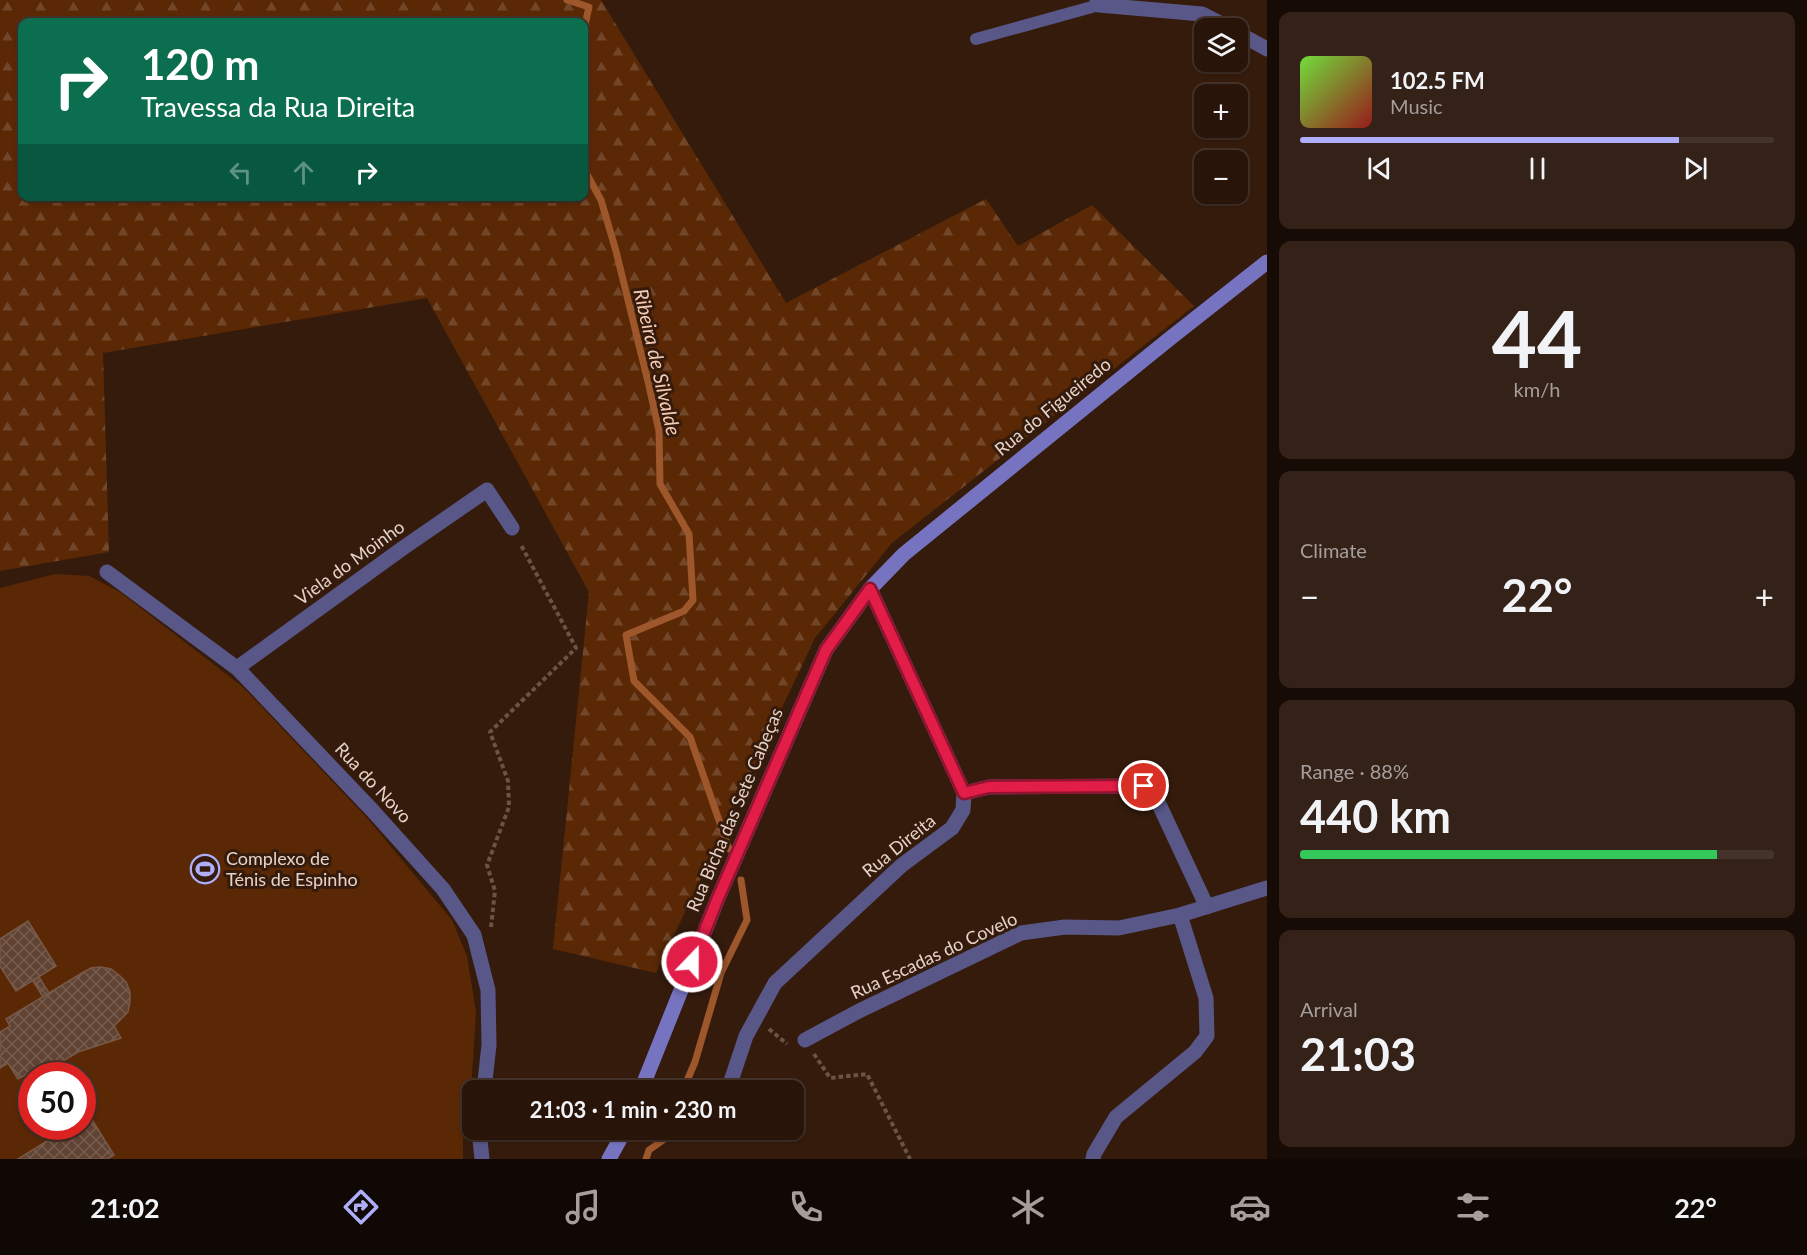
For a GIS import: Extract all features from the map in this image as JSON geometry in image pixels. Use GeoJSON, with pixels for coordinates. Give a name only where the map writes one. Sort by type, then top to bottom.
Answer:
{"type":"FeatureCollection","features":[{"type":"Feature","properties":{"kind":"main road","name":"Rua do Figueiredo"},"geometry":{"type":"LineString","coordinates":[[870,589],[904,554],[1267,262]]}},
{"type":"Feature","properties":{"kind":"main road","name":"Rua Bicha das Sete Cabeças"},"geometry":{"type":"LineString","coordinates":[[645,1080],[718,898],[826,650],[870,589]]}},
{"type":"Feature","properties":{"kind":"main road"},"geometry":{"type":"LineString","coordinates":[[609,1159],[619,1140]]}},
{"type":"Feature","properties":{"kind":"street"},"geometry":{"type":"LineString","coordinates":[[1098,2],[1202,14],[1210,18]]}},
{"type":"Feature","properties":{"kind":"street"},"geometry":{"type":"LineString","coordinates":[[1248,39],[1267,49]]}},
{"type":"Feature","properties":{"kind":"street","name":"Viela do Moinho"},"geometry":{"type":"LineString","coordinates":[[237,668],[487,490],[512,528]]}},
{"type":"Feature","properties":{"kind":"street","name":"Rua do Novo"},"geometry":{"type":"LineString","coordinates":[[107,573],[237,668],[372,810],[443,889],[474,935],[488,990],[489,1045],[485,1080]]}},
{"type":"Feature","properties":{"kind":"street"},"geometry":{"type":"LineString","coordinates":[[870,589],[964,793],[989,787],[1144,786],[1157,800],[1207,907]]}},
{"type":"Feature","properties":{"kind":"street","name":"Rua Direita"},"geometry":{"type":"LineString","coordinates":[[731,1080],[746,1036],[775,983],[902,865],[952,828],[963,810],[964,793]]}},
{"type":"Feature","properties":{"kind":"street","name":"Rua Escadas do Covelo"},"geometry":{"type":"LineString","coordinates":[[805,1040],[859,1011],[1021,933],[1065,927],[1119,928],[1180,915],[1267,888]]}},
{"type":"Feature","properties":{"kind":"street"},"geometry":{"type":"LineString","coordinates":[[1093,1159],[1116,1118],[1195,1052],[1207,1036],[1206,998],[1180,915]]}},
{"type":"Feature","properties":{"kind":"street"},"geometry":{"type":"LineString","coordinates":[[479,1140],[482,1159]]}},
{"type":"Feature","properties":{"kind":"lane"},"geometry":{"type":"LineString","coordinates":[[976,39],[1098,2]]}},
{"type":"Feature","properties":{"kind":"path"},"geometry":{"type":"LineString","coordinates":[[480,956],[493,922],[495,891],[487,865],[509,807],[508,781],[490,732],[576,648],[512,528]]}},
{"type":"Feature","properties":{"kind":"path"},"geometry":{"type":"LineString","coordinates":[[756,1018],[790,1046],[805,1040],[830,1078],[867,1074],[910,1159]]}},
{"type":"Feature","properties":{"kind":"green space"},"geometry":{"type":"Polygon","coordinates":[[[0,0],[601,0],[786,303],[986,199],[1018,246],[1092,205],[1194,306],[892,543],[815,638],[656,973],[553,949],[589,592],[427,298],[103,353],[109,552],[0,571],[0,0]]]}},
{"type":"Feature","properties":{"kind":"green space","name":"Complexo de Ténis de Espinho"},"geometry":{"type":"Polygon","coordinates":[[[55,574],[89,576],[120,592],[243,687],[368,819],[452,920],[467,956],[476,1012],[471,1080],[462,1080],[463,1159],[0,1159],[0,588],[55,574]]]}},
{"type":"Feature","properties":{"kind":"building"},"geometry":{"type":"Polygon","coordinates":[[[28,921],[56,966],[16,991],[0,966],[0,939],[28,921]]]}},
{"type":"Feature","properties":{"kind":"building"},"geometry":{"type":"Polygon","coordinates":[[[91,968],[111,969],[126,982],[130,992],[128,1012],[114,1026],[121,1038],[78,1052],[61,1062],[18,1062],[18,1079],[8,1063],[0,1068],[2,1053],[0,1032],[10,1026],[6,1019],[91,968]]]}},
{"type":"Feature","properties":{"kind":"building"},"geometry":{"type":"Polygon","coordinates":[[[39,977],[49,993],[43,997],[33,981],[39,977]]]}},
{"type":"Feature","properties":{"kind":"building"},"geometry":{"type":"Polygon","coordinates":[[[96,1126],[114,1155],[107,1159],[18,1159],[49,1140],[96,1140],[96,1126]]]}},
{"type":"Feature","properties":{"kind":"waterway","name":"Ribeira de Silvalde"},"geometry":{"type":"LineString","coordinates":[[567,0],[589,7],[586,18]]}},
{"type":"Feature","properties":{"kind":"waterway","name":"Ribeira de Silvalde"},"geometry":{"type":"LineString","coordinates":[[588,176],[601,200],[616,251],[649,386],[659,431],[660,484],[689,534],[693,600],[684,611],[626,635],[634,681],[690,737],[729,849]]}},
{"type":"Feature","properties":{"kind":"waterway","name":"Ribeira de Silvalde"},"geometry":{"type":"LineString","coordinates":[[687,1080],[695,1062],[721,973],[747,920],[741,880]]}},
{"type":"Feature","properties":{"kind":"waterway","name":"Ribeira de Silvalde"},"geometry":{"type":"LineString","coordinates":[[646,1159],[649,1150],[663,1140]]}},
{"type":"Feature","properties":{"kind":"place","name":"Complexo de Ténis de Espinho"},"geometry":{"type":"Point","coordinates":[205,869]}},
{"type":"Feature","properties":{"kind":"route"},"geometry":{"type":"LineString","coordinates":[[692,962],[826,650],[870,589],[923,699],[964,793],[989,787],[1144,786]]}}]}
